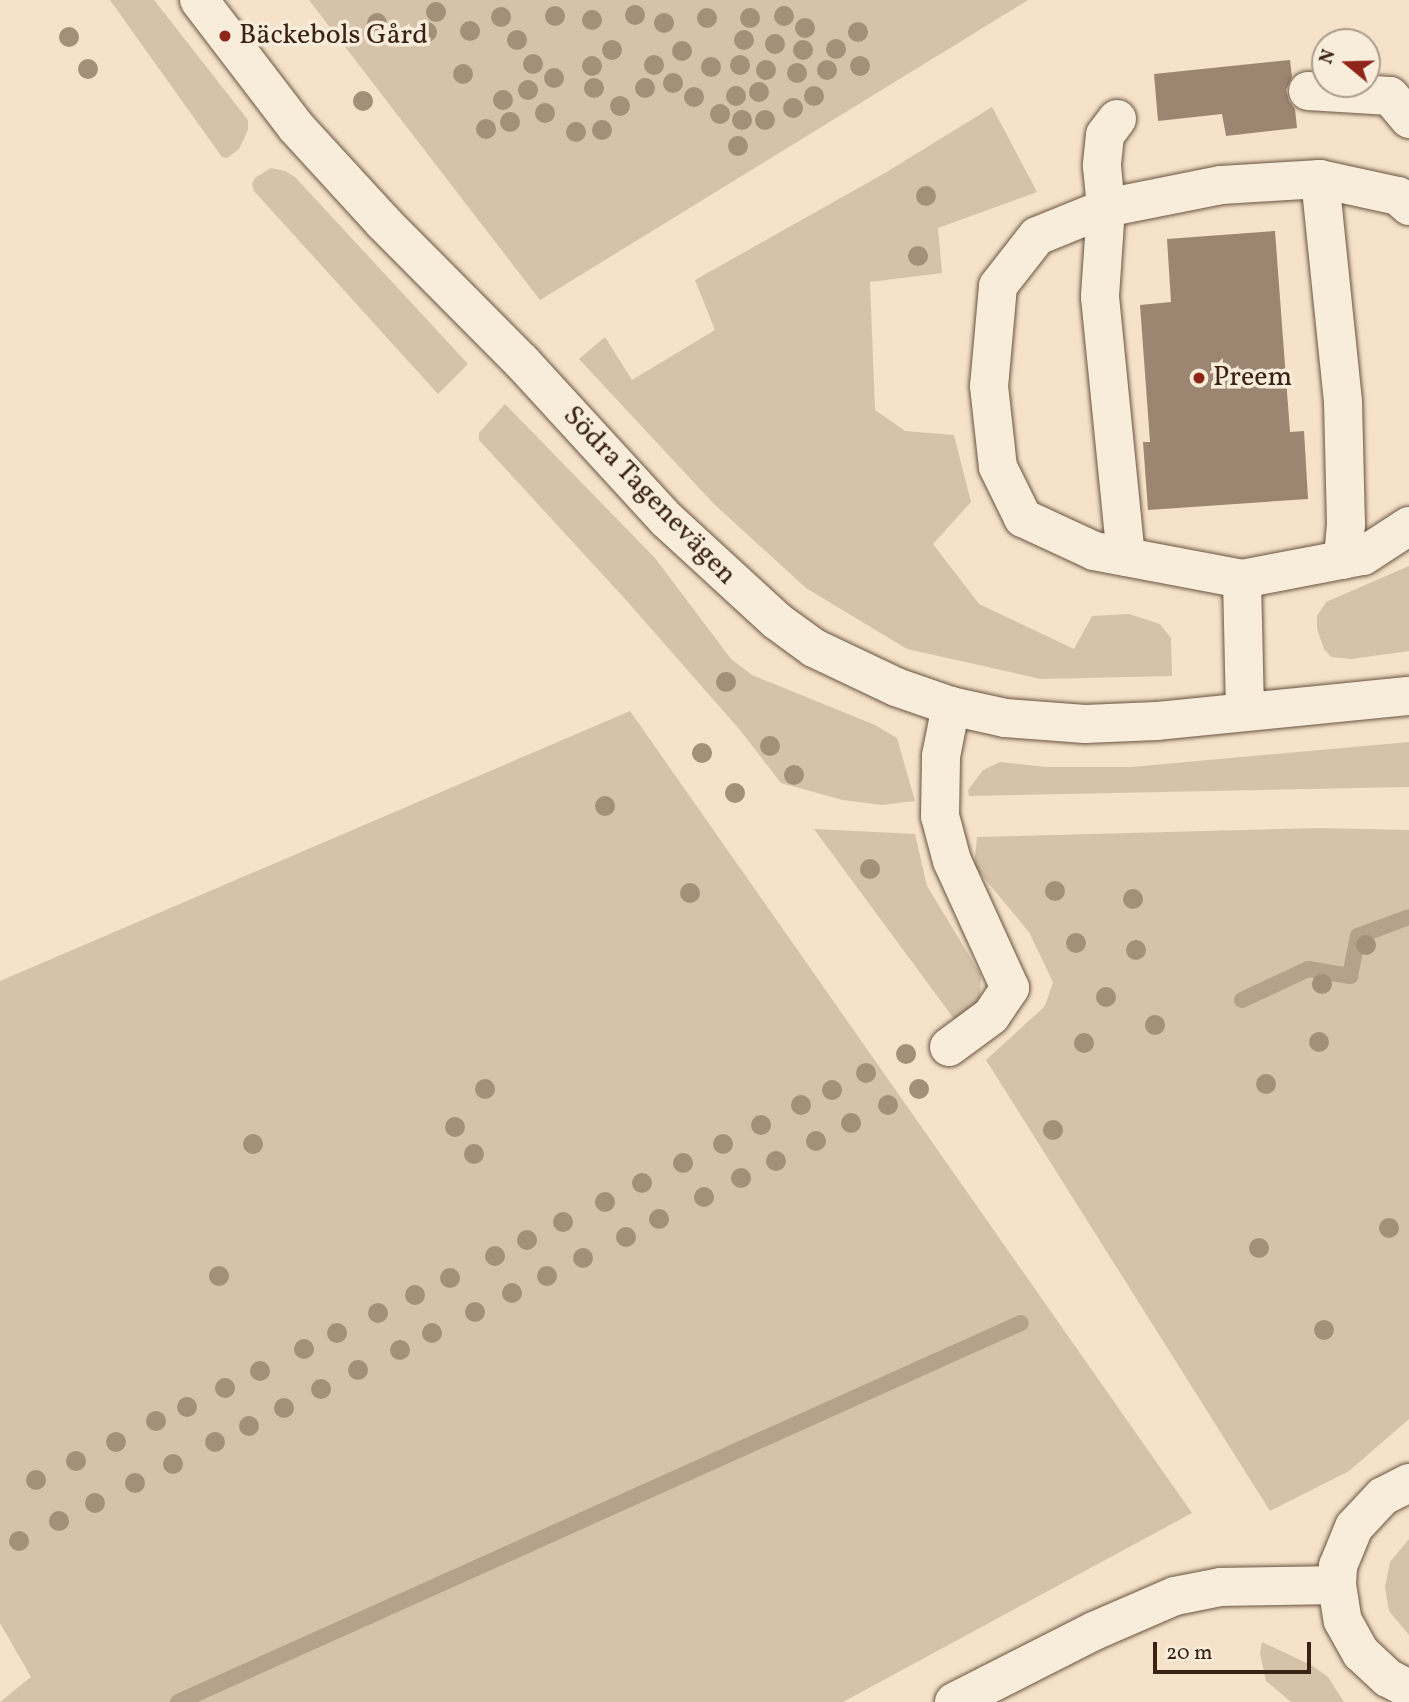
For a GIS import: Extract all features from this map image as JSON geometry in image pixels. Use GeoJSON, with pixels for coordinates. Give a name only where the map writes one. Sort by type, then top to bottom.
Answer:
{"type":"FeatureCollection","features":[{"type":"Feature","properties":{"kind":"street","name":"Södra Tagenevägen"},"geometry":{"type":"LineString","coordinates":[[199,0],[296,127],[383,222],[522,362],[667,520],[725,576],[814,648],[896,687],[951,706],[1005,718],[1085,724],[1157,721],[1245,710],[1409,696]]}},
{"type":"Feature","properties":{"kind":"street"},"geometry":{"type":"LineString","coordinates":[[1308,91],[1390,96],[1409,119]]}},
{"type":"Feature","properties":{"kind":"street"},"geometry":{"type":"LineString","coordinates":[[1118,119],[1105,135],[1102,166],[1106,208],[1100,297],[1126,557]]}},
{"type":"Feature","properties":{"kind":"street"},"geometry":{"type":"LineString","coordinates":[[1320,179],[1343,402],[1346,524],[1343,560]]}},
{"type":"Feature","properties":{"kind":"street"},"geometry":{"type":"LineString","coordinates":[[1409,206],[1398,196],[1320,179],[1221,185],[1106,208],[1037,236],[998,286],[989,386],[998,467],[1023,518],[1094,551],[1242,579],[1363,556],[1409,526]]}},
{"type":"Feature","properties":{"kind":"street"},"geometry":{"type":"LineString","coordinates":[[1242,579],[1245,710]]}},
{"type":"Feature","properties":{"kind":"street"},"geometry":{"type":"LineString","coordinates":[[949,1048],[991,1016],[1010,988],[951,861],[940,816],[941,756],[951,706]]}},
{"type":"Feature","properties":{"kind":"street"},"geometry":{"type":"LineString","coordinates":[[1409,1483],[1383,1496],[1354,1527],[1338,1566],[1337,1585],[1343,1621],[1377,1685],[1409,1689]]}},
{"type":"Feature","properties":{"kind":"street"},"geometry":{"type":"LineString","coordinates":[[954,1702],[1094,1631],[1175,1596],[1221,1587],[1337,1585]]}},
{"type":"Feature","properties":{"kind":"shaded area"},"geometry":{"type":"Polygon","coordinates":[[[110,0],[154,0],[248,120],[248,130],[239,149],[227,158],[222,157],[110,0]]]}},
{"type":"Feature","properties":{"kind":"shaded area"},"geometry":{"type":"Polygon","coordinates":[[[309,0],[1028,0],[540,300],[309,0]]]}},
{"type":"Feature","properties":{"kind":"shaded area"},"geometry":{"type":"Polygon","coordinates":[[[992,107],[1037,192],[938,228],[942,273],[870,282],[875,410],[905,431],[954,435],[971,502],[933,544],[979,604],[1074,649],[1092,616],[1129,614],[1160,624],[1171,638],[1172,676],[1041,679],[907,649],[806,588],[714,504],[579,359],[605,337],[632,380],[715,330],[695,280],[885,173],[992,107]]]}},
{"type":"Feature","properties":{"kind":"shaded area"},"geometry":{"type":"Polygon","coordinates":[[[271,168],[285,171],[295,177],[468,364],[438,394],[254,191],[252,184],[255,178],[271,168]]]}},
{"type":"Feature","properties":{"kind":"shaded area"},"geometry":{"type":"Polygon","coordinates":[[[505,404],[655,558],[731,659],[752,675],[875,725],[897,738],[915,801],[882,805],[843,800],[781,783],[740,730],[626,600],[479,440],[479,433],[505,404]]]}},
{"type":"Feature","properties":{"kind":"shaded area"},"geometry":{"type":"Polygon","coordinates":[[[1409,566],[1409,651],[1351,659],[1331,657],[1324,649],[1317,629],[1317,616],[1326,602],[1409,566]]]}},
{"type":"Feature","properties":{"kind":"shaded area"},"geometry":{"type":"Polygon","coordinates":[[[630,711],[1192,1513],[843,1702],[0,1702],[31,1677],[0,1623],[0,981],[630,711]]]}},
{"type":"Feature","properties":{"kind":"shaded area"},"geometry":{"type":"Polygon","coordinates":[[[1409,742],[1409,787],[969,796],[968,790],[983,770],[1000,762],[1047,767],[1131,767],[1409,742]]]}},
{"type":"Feature","properties":{"kind":"shaded area"},"geometry":{"type":"Polygon","coordinates":[[[1319,828],[1409,830],[1409,1419],[1349,1471],[1270,1511],[986,1060],[1045,1006],[1053,982],[1029,932],[974,866],[977,837],[1319,828]]]}},
{"type":"Feature","properties":{"kind":"shaded area"},"geometry":{"type":"Polygon","coordinates":[[[814,829],[915,834],[927,886],[981,975],[980,1006],[960,1027],[814,829]]]}},
{"type":"Feature","properties":{"kind":"shaded area"},"geometry":{"type":"Polygon","coordinates":[[[1409,1539],[1409,1635],[1389,1611],[1385,1587],[1390,1562],[1409,1539]]]}},
{"type":"Feature","properties":{"kind":"shaded area"},"geometry":{"type":"Polygon","coordinates":[[[1262,1642],[1313,1666],[1328,1677],[1344,1702],[1291,1702],[1266,1681],[1260,1653],[1262,1642]]]}},
{"type":"Feature","properties":{"kind":"building"},"geometry":{"type":"Polygon","coordinates":[[[1290,60],[1292,77],[1286,90],[1295,109],[1297,128],[1226,136],[1222,114],[1158,121],[1154,74],[1290,60]]]}},
{"type":"Feature","properties":{"kind":"building"},"geometry":{"type":"Polygon","coordinates":[[[1275,231],[1290,432],[1304,431],[1308,499],[1148,510],[1143,442],[1150,442],[1140,305],[1171,302],[1167,239],[1275,231]]]}},
{"type":"Feature","properties":{"kind":"waterway"},"geometry":{"type":"LineString","coordinates":[[1242,1000],[1308,969],[1350,976],[1358,936],[1409,917]]}},
{"type":"Feature","properties":{"kind":"waterway"},"geometry":{"type":"LineString","coordinates":[[178,1702],[1021,1323]]}},
{"type":"Feature","properties":{"kind":"place","name":"Bäckebols Gård"},"geometry":{"type":"Point","coordinates":[225,36]}},
{"type":"Feature","properties":{"kind":"place","name":"Preem"},"geometry":{"type":"Point","coordinates":[1199,378]}}]}
